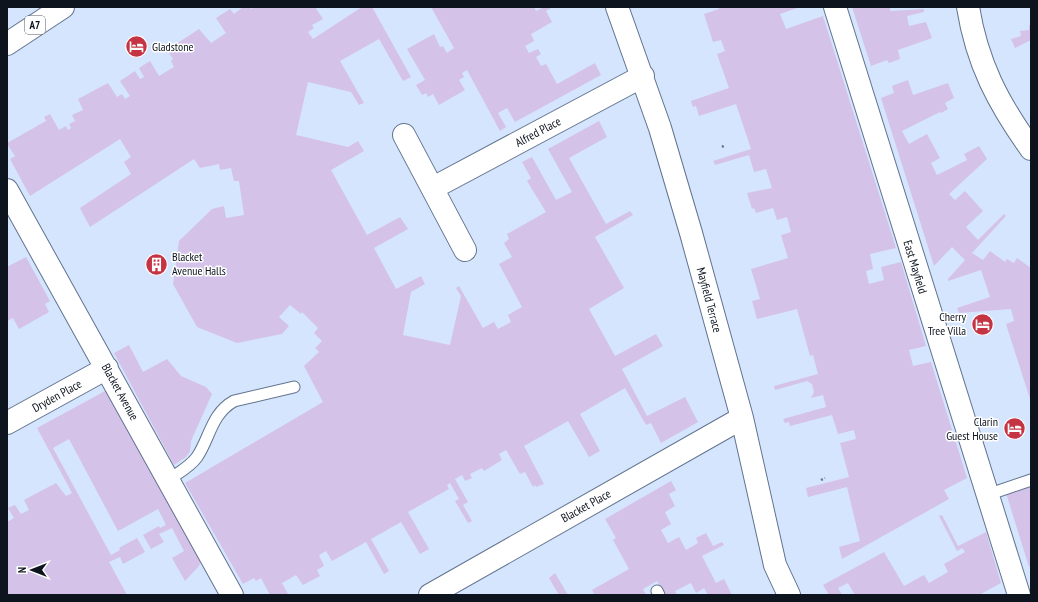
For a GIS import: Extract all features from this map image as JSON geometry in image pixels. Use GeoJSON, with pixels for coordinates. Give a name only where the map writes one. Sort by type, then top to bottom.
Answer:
{"type":"FeatureCollection","features":[{"type":"Feature","properties":{"kind":"street","name":"A7"},"geometry":{"type":"LineString","coordinates":[[7,44],[63,7]]}},
{"type":"Feature","properties":{"kind":"street","name":"Mayfield Terrace"},"geometry":{"type":"LineString","coordinates":[[617,7],[643,76],[691,233],[742,418],[775,565],[789,595]]}},
{"type":"Feature","properties":{"kind":"street","name":"East Mayfield"},"geometry":{"type":"LineString","coordinates":[[835,7],[1019,595]]}},
{"type":"Feature","properties":{"kind":"street"},"geometry":{"type":"LineString","coordinates":[[968,7],[975,44],[990,83],[1008,116],[1031,149]]}},
{"type":"Feature","properties":{"kind":"street","name":"Alfred Place"},"geometry":{"type":"LineString","coordinates":[[433,188],[643,76]]}},
{"type":"Feature","properties":{"kind":"street"},"geometry":{"type":"LineString","coordinates":[[404,135],[465,250]]}},
{"type":"Feature","properties":{"kind":"street","name":"Blacket Avenue"},"geometry":{"type":"LineString","coordinates":[[7,190],[232,595]]}},
{"type":"Feature","properties":{"kind":"street","name":"Dryden Place"},"geometry":{"type":"LineString","coordinates":[[7,423],[107,368]]}},
{"type":"Feature","properties":{"kind":"street","name":"Blacket Place"},"geometry":{"type":"LineString","coordinates":[[430,595],[742,418]]}},
{"type":"Feature","properties":{"kind":"lane"},"geometry":{"type":"LineString","coordinates":[[168,480],[192,463],[198,456],[216,417],[228,404],[234,401],[294,387]]}},
{"type":"Feature","properties":{"kind":"lane"},"geometry":{"type":"LineString","coordinates":[[987,495],[1031,480]]}},
{"type":"Feature","properties":{"kind":"path"},"geometry":{"type":"LineString","coordinates":[[821,480],[825,478]]}},
{"type":"Feature","properties":{"kind":"shaded area"},"geometry":{"type":"Polygon","coordinates":[[[243,7],[249,7],[251,9],[254,7],[315,7],[323,19],[312,25],[314,28],[308,32],[313,39],[362,7],[372,7],[411,77],[403,81],[379,39],[340,61],[364,103],[359,105],[351,92],[308,82],[296,135],[348,147],[358,141],[364,151],[331,170],[367,235],[400,217],[408,229],[374,248],[396,289],[421,276],[425,284],[411,292],[403,335],[450,345],[461,296],[456,288],[459,286],[483,328],[494,322],[498,329],[511,322],[508,315],[522,307],[499,264],[512,257],[504,243],[509,239],[507,234],[546,212],[527,181],[531,178],[522,162],[532,157],[556,200],[572,192],[548,149],[599,121],[607,137],[569,158],[606,224],[630,211],[633,215],[595,237],[624,288],[589,309],[615,356],[656,334],[663,346],[622,369],[647,416],[685,397],[698,422],[661,443],[651,423],[646,425],[625,388],[580,414],[600,451],[589,457],[568,421],[524,446],[544,484],[536,487],[535,485],[533,487],[525,472],[520,474],[506,450],[499,454],[502,460],[484,471],[482,468],[470,474],[472,478],[465,481],[462,475],[455,479],[468,502],[463,505],[472,521],[468,523],[455,501],[459,499],[450,483],[447,485],[449,489],[408,512],[429,549],[420,554],[401,522],[371,539],[389,571],[384,574],[366,542],[332,561],[326,551],[319,555],[324,566],[317,570],[320,576],[303,585],[296,575],[282,583],[288,594],[286,595],[270,595],[261,578],[256,581],[254,578],[243,584],[185,483],[323,402],[304,366],[319,352],[315,348],[322,341],[314,333],[318,328],[302,312],[301,314],[290,305],[279,317],[289,326],[282,334],[237,343],[197,327],[173,284],[179,241],[212,209],[224,206],[226,218],[244,215],[239,181],[234,181],[231,168],[220,170],[219,164],[200,168],[194,159],[90,227],[80,208],[131,174],[124,162],[131,157],[120,139],[30,196],[10,159],[15,156],[7,143],[46,121],[44,117],[50,114],[59,130],[66,126],[68,130],[71,128],[69,124],[75,121],[72,115],[83,110],[78,99],[108,83],[117,97],[122,94],[125,99],[130,96],[120,81],[135,71],[140,79],[144,77],[139,68],[150,61],[159,76],[174,67],[171,61],[173,59],[167,50],[199,29],[211,43],[226,33],[216,18],[230,9],[234,14],[243,7]]]}},
{"type":"Feature","properties":{"kind":"shaded area"},"geometry":{"type":"Polygon","coordinates":[[[431,7],[534,7],[536,11],[544,7],[553,7],[546,11],[552,22],[531,34],[534,41],[525,46],[529,53],[538,49],[541,54],[536,57],[541,66],[546,64],[557,84],[595,63],[601,75],[515,122],[507,108],[498,113],[506,127],[500,131],[467,70],[462,73],[464,77],[459,80],[465,90],[439,105],[433,94],[428,97],[426,93],[422,95],[416,85],[425,80],[407,49],[434,34],[440,47],[443,46],[447,53],[454,48],[431,7]]]}},
{"type":"Feature","properties":{"kind":"shaded area"},"geometry":{"type":"Polygon","coordinates":[[[719,7],[800,7],[780,14],[786,29],[823,16],[896,248],[870,254],[873,269],[866,271],[869,284],[884,280],[881,267],[901,262],[926,346],[909,350],[913,366],[931,362],[967,478],[944,490],[949,499],[842,559],[839,547],[860,541],[847,487],[808,497],[806,488],[849,477],[840,443],[856,439],[854,430],[838,434],[832,415],[790,426],[789,422],[785,423],[783,419],[826,407],[823,395],[811,398],[814,392],[812,384],[807,381],[775,390],[774,386],[818,374],[813,355],[810,356],[797,309],[757,319],[752,301],[760,299],[751,269],[788,258],[781,235],[791,232],[787,217],[777,220],[773,208],[756,213],[754,208],[752,209],[747,193],[772,188],[766,169],[754,172],[749,155],[715,165],[713,161],[751,149],[736,104],[699,116],[696,106],[693,107],[691,101],[729,88],[717,54],[725,51],[721,40],[713,42],[704,14],[719,9],[719,7]]]}},
{"type":"Feature","properties":{"kind":"shaded area"},"geometry":{"type":"Polygon","coordinates":[[[852,7],[890,7],[890,11],[924,9],[924,12],[907,16],[909,26],[926,22],[932,38],[898,50],[900,59],[889,63],[887,60],[871,66],[852,7]]]}},
{"type":"Feature","properties":{"kind":"shaded area"},"geometry":{"type":"Polygon","coordinates":[[[1029,25],[1031,25],[1031,40],[1015,48],[1011,39],[1021,36],[1020,31],[1029,30],[1029,25]]]}},
{"type":"Feature","properties":{"kind":"shaded area"},"geometry":{"type":"Polygon","coordinates":[[[908,80],[913,95],[948,83],[954,98],[945,103],[948,109],[902,131],[909,144],[927,134],[940,158],[931,163],[937,175],[967,160],[964,154],[979,146],[987,159],[949,194],[955,200],[965,191],[983,211],[966,227],[978,240],[1004,214],[1006,216],[972,253],[983,260],[990,251],[1005,262],[1007,259],[1014,263],[1017,258],[1031,268],[1031,402],[1006,324],[1014,321],[1011,309],[959,313],[957,308],[990,297],[981,270],[948,281],[948,279],[965,260],[952,247],[934,266],[881,98],[894,93],[892,86],[908,80]]]}},
{"type":"Feature","properties":{"kind":"shaded area"},"geometry":{"type":"Polygon","coordinates":[[[26,257],[50,301],[45,304],[49,312],[19,329],[13,318],[7,321],[7,267],[26,257]]]}},
{"type":"Feature","properties":{"kind":"shaded area"},"geometry":{"type":"Polygon","coordinates":[[[129,345],[143,372],[167,359],[181,376],[206,387],[212,394],[191,441],[190,451],[186,457],[174,465],[114,353],[129,345]]]}},
{"type":"Feature","properties":{"kind":"shaded area"},"geometry":{"type":"Polygon","coordinates":[[[107,390],[202,557],[199,566],[185,581],[172,558],[184,551],[172,528],[159,534],[164,542],[151,549],[143,535],[159,526],[160,528],[166,525],[158,509],[118,531],[69,439],[53,448],[111,555],[120,550],[119,548],[137,538],[145,552],[123,564],[120,557],[109,562],[127,595],[7,595],[7,522],[14,518],[8,508],[15,505],[21,514],[29,510],[24,500],[56,483],[66,496],[72,493],[37,428],[107,390]]]}},
{"type":"Feature","properties":{"kind":"shaded area"},"geometry":{"type":"Polygon","coordinates":[[[671,481],[676,490],[669,494],[675,506],[665,512],[671,524],[661,530],[668,543],[679,537],[686,550],[698,543],[696,538],[706,533],[713,546],[722,542],[724,545],[702,556],[716,583],[724,579],[732,595],[708,595],[704,588],[696,593],[691,583],[675,591],[677,595],[665,595],[657,581],[643,589],[646,595],[595,595],[592,590],[629,569],[613,540],[616,538],[605,519],[671,481]]]}},
{"type":"Feature","properties":{"kind":"shaded area"},"geometry":{"type":"Polygon","coordinates":[[[1031,485],[1031,566],[1029,567],[1006,493],[1031,485]]]}},
{"type":"Feature","properties":{"kind":"shaded area"},"geometry":{"type":"Polygon","coordinates":[[[942,515],[958,546],[986,532],[1001,583],[979,595],[855,595],[848,583],[838,588],[842,595],[829,595],[823,585],[884,552],[904,586],[924,575],[929,583],[948,572],[944,564],[965,552],[962,548],[957,551],[939,516],[942,515]]]}},
{"type":"Feature","properties":{"kind":"shaded area"},"geometry":{"type":"Polygon","coordinates":[[[555,573],[568,595],[559,595],[549,578],[555,573]]]}},
{"type":"Feature","properties":{"kind":"place","name":"Gladstone"},"geometry":{"type":"Point","coordinates":[136,47]}},
{"type":"Feature","properties":{"kind":"place","name":"Blacket Avenue Halls"},"geometry":{"type":"Point","coordinates":[157,264]}},
{"type":"Feature","properties":{"kind":"place","name":"Cherry Tree Villa"},"geometry":{"type":"Point","coordinates":[982,324]}},
{"type":"Feature","properties":{"kind":"place","name":"Clarin Guest House"},"geometry":{"type":"Point","coordinates":[1014,429]}}]}
